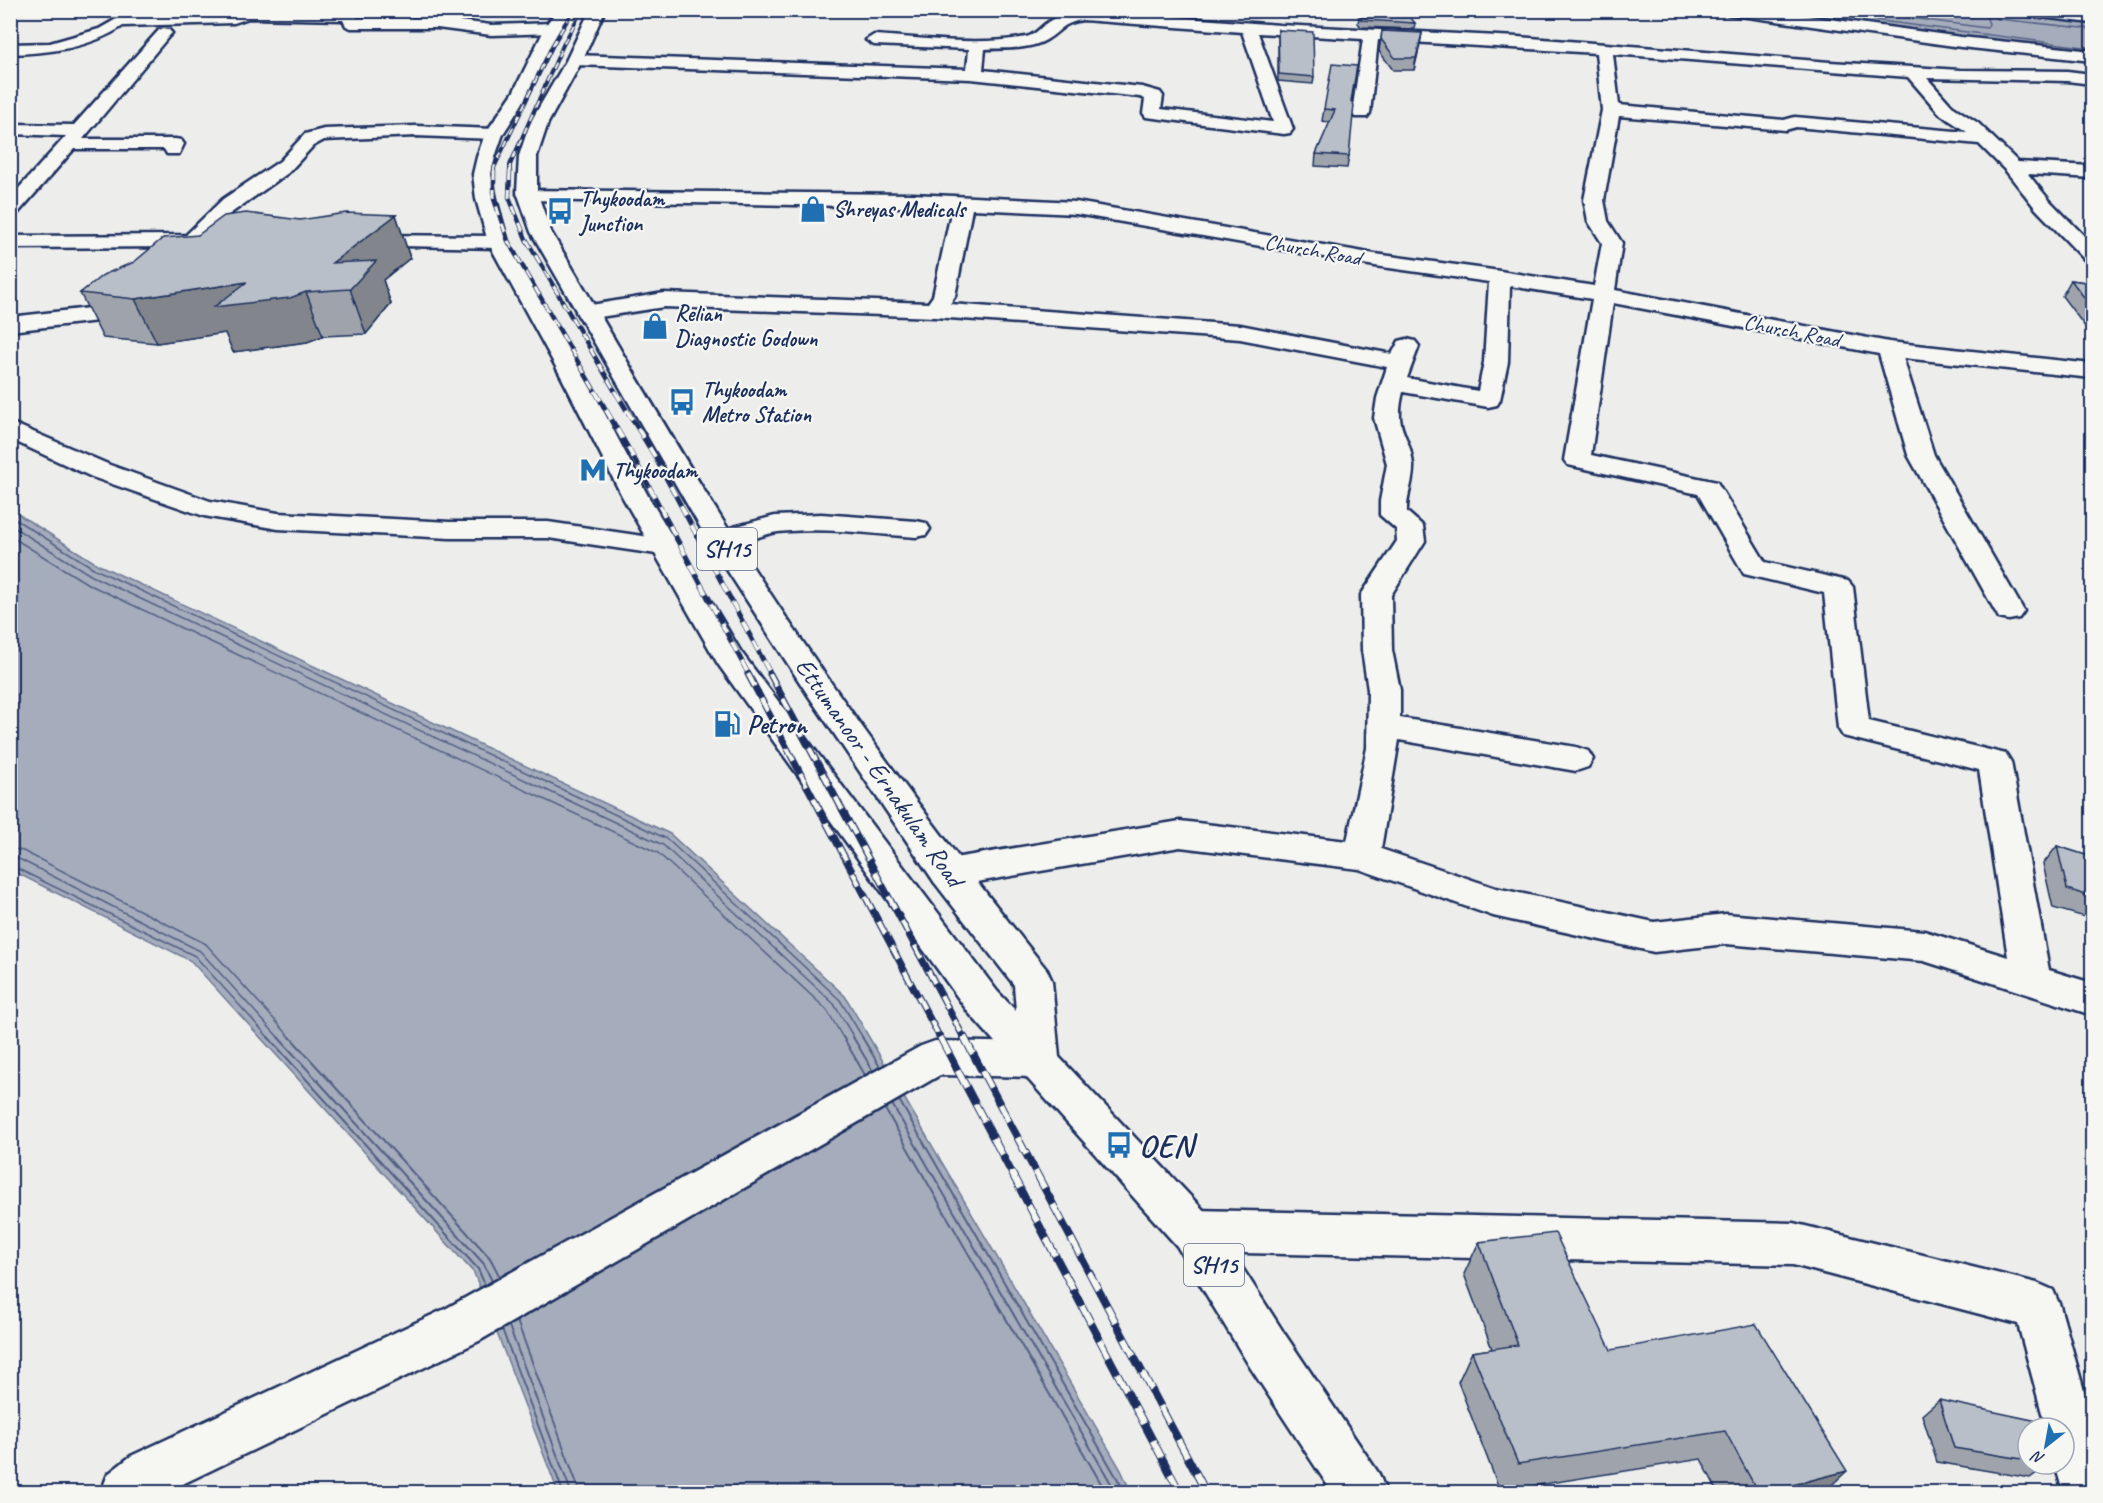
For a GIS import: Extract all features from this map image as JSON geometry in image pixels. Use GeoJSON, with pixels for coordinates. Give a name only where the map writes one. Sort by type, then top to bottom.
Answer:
{"type":"FeatureCollection","features":[{"type":"Feature","properties":{"kind":"street","name":"Ettumanoor - Ernakulam Road"},"geometry":{"type":"LineString","coordinates":[[598,10],[528,150],[527,194],[541,232],[721,539],[819,688],[948,873],[1033,981],[1039,1060]]}},
{"type":"Feature","properties":{"kind":"street"},"geometry":{"type":"LineString","coordinates":[[1726,10],[1961,42],[2092,56]]}},
{"type":"Feature","properties":{"kind":"street"},"geometry":{"type":"LineString","coordinates":[[2014,10],[2092,19]]}},
{"type":"Feature","properties":{"kind":"street"},"geometry":{"type":"LineString","coordinates":[[10,49],[51,48],[104,32],[120,22],[175,20],[189,14],[234,18],[247,13],[349,16],[351,23],[437,22],[491,30],[562,15]]}},
{"type":"Feature","properties":{"kind":"street"},"geometry":{"type":"LineString","coordinates":[[874,40],[977,45],[1029,41],[1042,36],[1052,26],[1069,17],[1083,13],[1248,28],[1518,42],[1960,75],[2067,76],[2092,80]]}},
{"type":"Feature","properties":{"kind":"street"},"geometry":{"type":"LineString","coordinates":[[562,15],[526,82],[494,134],[482,174],[486,199],[498,242],[574,378],[663,547],[729,657],[983,1002],[1039,1060]]}},
{"type":"Feature","properties":{"kind":"street"},"geometry":{"type":"LineString","coordinates":[[1280,30],[1294,17]]}},
{"type":"Feature","properties":{"kind":"street"},"geometry":{"type":"LineString","coordinates":[[1788,20],[1785,42],[1790,63]]}},
{"type":"Feature","properties":{"kind":"street"},"geometry":{"type":"LineString","coordinates":[[526,82],[568,71],[764,65],[970,74],[1142,92],[1154,96],[1152,113],[1284,129],[1248,28]]}},
{"type":"Feature","properties":{"kind":"street"},"geometry":{"type":"LineString","coordinates":[[10,210],[164,33]]}},
{"type":"Feature","properties":{"kind":"street"},"geometry":{"type":"LineString","coordinates":[[1361,113],[1371,35]]}},
{"type":"Feature","properties":{"kind":"street"},"geometry":{"type":"LineString","coordinates":[[970,74],[976,68],[977,45]]}},
{"type":"Feature","properties":{"kind":"street"},"geometry":{"type":"LineString","coordinates":[[1604,49],[1611,110],[1594,200],[1598,221],[1612,243],[1577,460],[1708,488],[1754,568],[1838,587],[1854,728],[1994,762],[2031,980]]}},
{"type":"Feature","properties":{"kind":"street"},"geometry":{"type":"LineString","coordinates":[[1912,71],[1946,110],[1985,139],[2013,167],[2043,205],[2092,256]]}},
{"type":"Feature","properties":{"kind":"street"},"geometry":{"type":"LineString","coordinates":[[1611,110],[1785,125],[1795,122],[1985,139]]}},
{"type":"Feature","properties":{"kind":"street"},"geometry":{"type":"LineString","coordinates":[[10,129],[74,138],[175,144],[173,150]]}},
{"type":"Feature","properties":{"kind":"street"},"geometry":{"type":"LineString","coordinates":[[158,287],[189,241],[225,207],[288,164],[312,136],[416,131],[460,135],[494,134]]}},
{"type":"Feature","properties":{"kind":"street"},"geometry":{"type":"LineString","coordinates":[[2013,167],[2092,172]]}},
{"type":"Feature","properties":{"kind":"street","name":"Church Road"},"geometry":{"type":"LineString","coordinates":[[527,194],[963,202],[1076,208],[1375,260],[1604,295],[1889,349],[2092,371]]}},
{"type":"Feature","properties":{"kind":"street"},"geometry":{"type":"LineString","coordinates":[[934,310],[944,296],[963,202]]}},
{"type":"Feature","properties":{"kind":"street"},"geometry":{"type":"LineString","coordinates":[[10,243],[189,241]]}},
{"type":"Feature","properties":{"kind":"street"},"geometry":{"type":"LineString","coordinates":[[342,241],[498,242]]}},
{"type":"Feature","properties":{"kind":"street"},"geometry":{"type":"LineString","coordinates":[[10,324],[131,309],[158,287],[192,272]]}},
{"type":"Feature","properties":{"kind":"street"},"geometry":{"type":"LineString","coordinates":[[587,312],[664,300],[934,310],[1240,332],[1401,364],[1488,400],[1496,362],[1500,278]]}},
{"type":"Feature","properties":{"kind":"street"},"geometry":{"type":"LineString","coordinates":[[1889,349],[1921,455],[2009,611]]}},
{"type":"Feature","properties":{"kind":"street"},"geometry":{"type":"LineString","coordinates":[[1362,856],[1383,748],[1383,690],[1377,650],[1376,595],[1411,541],[1408,526],[1394,515],[1392,498],[1400,469],[1395,445],[1386,424],[1385,409],[1401,364]]}},
{"type":"Feature","properties":{"kind":"street"},"geometry":{"type":"LineString","coordinates":[[10,429],[110,475],[146,489],[215,510],[278,521],[450,530],[548,530],[663,547]]}},
{"type":"Feature","properties":{"kind":"street"},"geometry":{"type":"LineString","coordinates":[[721,539],[775,524],[821,522],[916,529]]}},
{"type":"Feature","properties":{"kind":"street"},"geometry":{"type":"LineString","coordinates":[[1383,726],[1576,759]]}},
{"type":"Feature","properties":{"kind":"street"},"geometry":{"type":"LineString","coordinates":[[948,873],[1180,834],[1362,856],[1493,902],[1654,937],[1726,929],[1924,946],[2092,999]]}},
{"type":"Feature","properties":{"kind":"street"},"geometry":{"type":"LineString","coordinates":[[126,1492],[149,1474],[462,1325],[935,1058],[1039,1060]]}},
{"type":"Feature","properties":{"kind":"street","name":"SH15"},"geometry":{"type":"LineString","coordinates":[[1039,1060],[1193,1231],[1267,1350],[1361,1492]]}},
{"type":"Feature","properties":{"kind":"street"},"geometry":{"type":"LineString","coordinates":[[1193,1231],[1793,1244],[2037,1306],[2088,1492]]}},
{"type":"Feature","properties":{"kind":"water"},"geometry":{"type":"Polygon","coordinates":[[[1974,10],[2092,23],[2092,54],[1751,11],[1974,10]]]}},
{"type":"Feature","properties":{"kind":"water"},"geometry":{"type":"Polygon","coordinates":[[[10,509],[97,564],[670,834],[845,996],[1121,1470],[1131,1492],[558,1492],[474,1273],[191,961],[11,870],[10,509]]]}},
{"type":"Feature","properties":{"kind":"building"},"geometry":{"type":"Polygon","coordinates":[[[1359,17],[1410,17],[1415,23],[1362,20],[1359,17]]]}},
{"type":"Feature","properties":{"kind":"building"},"geometry":{"type":"Polygon","coordinates":[[[1278,30],[1313,32],[1314,77],[1279,74],[1278,30]]]}},
{"type":"Feature","properties":{"kind":"building"},"geometry":{"type":"Polygon","coordinates":[[[1382,31],[1422,33],[1416,58],[1395,58],[1381,39],[1382,31]]]}},
{"type":"Feature","properties":{"kind":"building"},"geometry":{"type":"Polygon","coordinates":[[[1332,64],[1357,66],[1351,101],[1354,105],[1349,156],[1316,154],[1335,110],[1324,109],[1332,64]]]}},
{"type":"Feature","properties":{"kind":"building"},"geometry":{"type":"Polygon","coordinates":[[[246,213],[300,220],[346,213],[396,215],[332,263],[376,261],[350,289],[306,292],[290,298],[214,307],[247,282],[135,299],[80,293],[103,275],[134,262],[163,238],[198,235],[224,216],[246,213]]]}},
{"type":"Feature","properties":{"kind":"building"},"geometry":{"type":"Polygon","coordinates":[[[2071,280],[2092,283],[2092,308],[2071,280]]]}},
{"type":"Feature","properties":{"kind":"building"},"geometry":{"type":"Polygon","coordinates":[[[2057,846],[2092,857],[2092,897],[2067,889],[2057,846]]]}},
{"type":"Feature","properties":{"kind":"building"},"geometry":{"type":"Polygon","coordinates":[[[1555,1233],[1611,1350],[1756,1324],[1847,1471],[1758,1492],[1725,1431],[1518,1464],[1472,1352],[1518,1345],[1479,1242],[1555,1233]]]}},
{"type":"Feature","properties":{"kind":"building"},"geometry":{"type":"Polygon","coordinates":[[[1939,1400],[2016,1416],[2016,1458],[1954,1448],[1939,1400]]]}},
{"type":"Feature","properties":{"kind":"railway"},"geometry":{"type":"LineString","coordinates":[[510,171],[510,165],[563,45],[582,10]]}},
{"type":"Feature","properties":{"kind":"railway"},"geometry":{"type":"LineString","coordinates":[[568,19],[552,46],[494,168],[494,199],[508,241],[596,393]]}},
{"type":"Feature","properties":{"kind":"railway"},"geometry":{"type":"LineString","coordinates":[[510,171],[509,197],[526,239],[616,393]]}},
{"type":"Feature","properties":{"kind":"railway"},"geometry":{"type":"LineString","coordinates":[[595,391],[635,460],[749,675]]}},
{"type":"Feature","properties":{"kind":"railway"},"geometry":{"type":"LineString","coordinates":[[615,391],[654,455],[771,675]]}},
{"type":"Feature","properties":{"kind":"railway"},"geometry":{"type":"LineString","coordinates":[[748,674],[940,1038]]}},
{"type":"Feature","properties":{"kind":"railway"},"geometry":{"type":"LineString","coordinates":[[770,674],[964,1038]]}},
{"type":"Feature","properties":{"kind":"railway"},"geometry":{"type":"LineString","coordinates":[[940,1037],[1180,1492]]}},
{"type":"Feature","properties":{"kind":"railway"},"geometry":{"type":"LineString","coordinates":[[964,1037],[1206,1492]]}},
{"type":"Feature","properties":{"kind":"place","name":"Shreyas Medicals"},"geometry":{"type":"Point","coordinates":[813,209]}},
{"type":"Feature","properties":{"kind":"place","name":"Thykoodam Junction"},"geometry":{"type":"Point","coordinates":[560,211]}},
{"type":"Feature","properties":{"kind":"place","name":"Relian Diagnostic Godown"},"geometry":{"type":"Point","coordinates":[655,326]}},
{"type":"Feature","properties":{"kind":"place","name":"Thykoodam Metro Station"},"geometry":{"type":"Point","coordinates":[682,402]}},
{"type":"Feature","properties":{"kind":"place","name":"Thykoodam"},"geometry":{"type":"Point","coordinates":[593,470]}},
{"type":"Feature","properties":{"kind":"place","name":"Petron"},"geometry":{"type":"Point","coordinates":[727,724]}},
{"type":"Feature","properties":{"kind":"place","name":"OEN"},"geometry":{"type":"Point","coordinates":[1119,1145]}}]}
